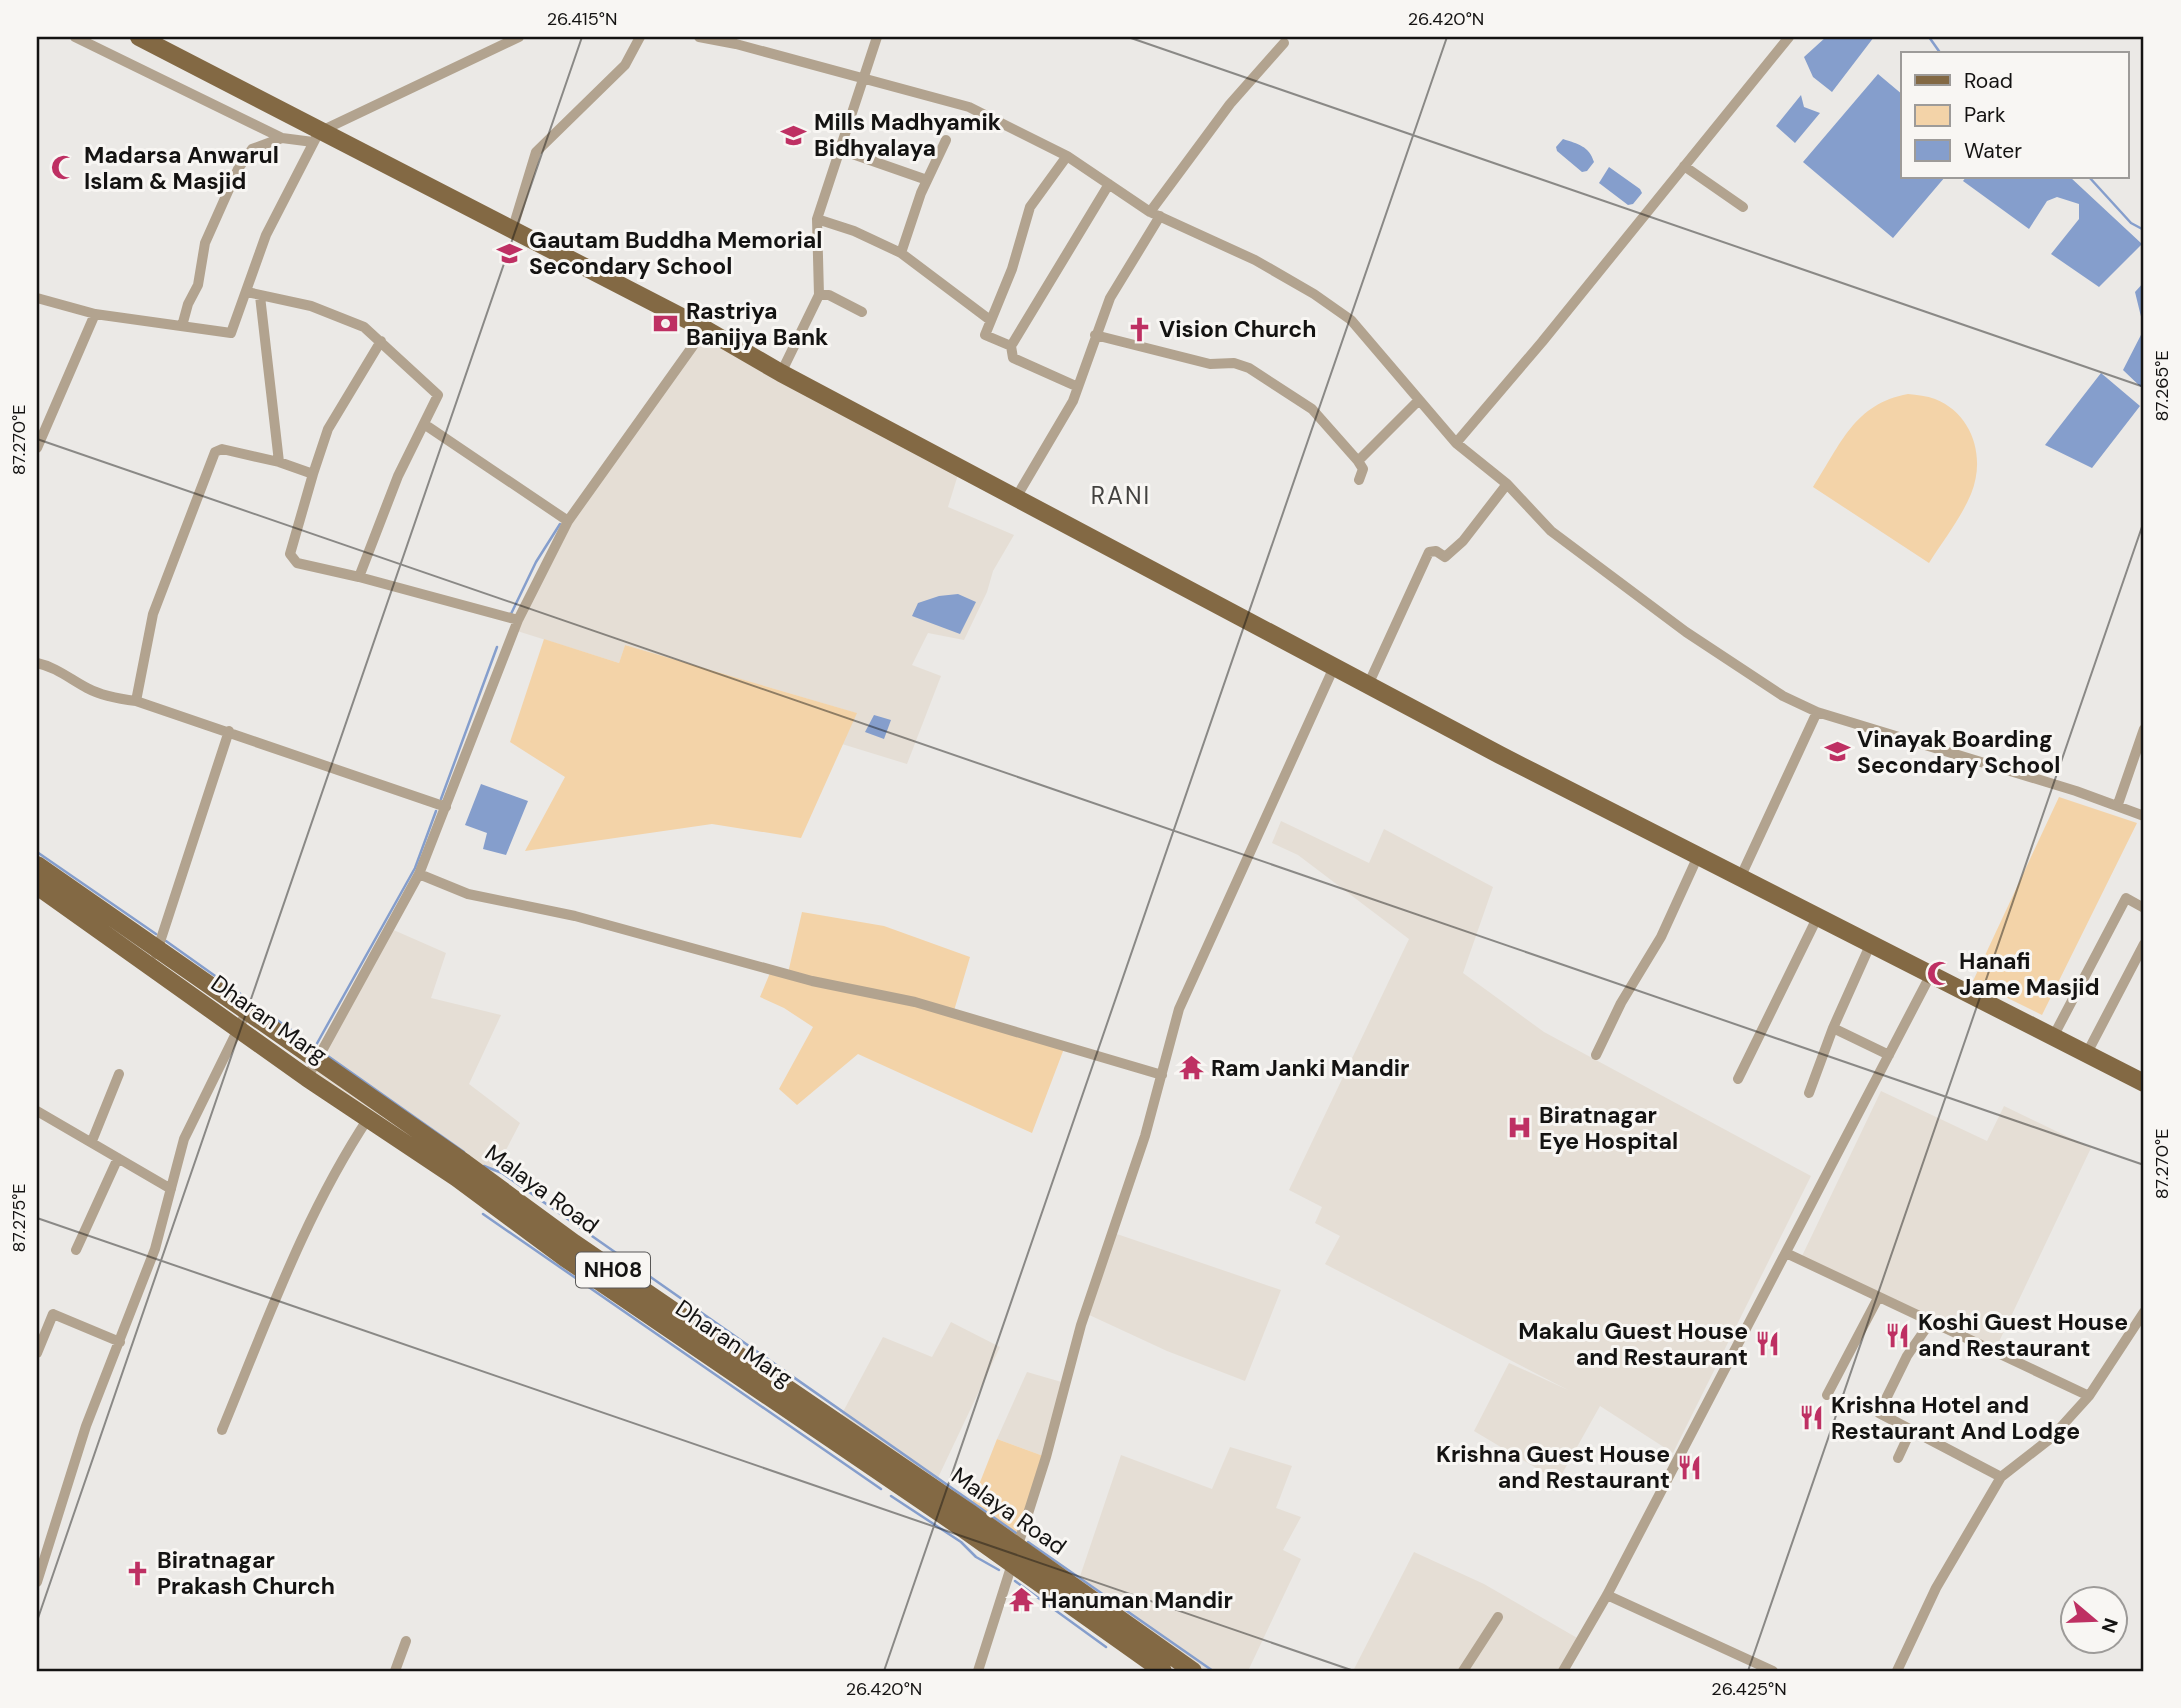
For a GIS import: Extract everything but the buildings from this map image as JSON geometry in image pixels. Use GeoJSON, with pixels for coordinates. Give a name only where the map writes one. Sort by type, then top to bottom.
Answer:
{"type":"FeatureCollection","features":[{"type":"Feature","properties":{"kind":"main road"},"geometry":{"type":"LineString","coordinates":[[139,37],[316,137],[512,231],[705,329],[782,373],[1367,685],[2144,1083]]}},
{"type":"Feature","properties":{"kind":"main road","name":"NH08"},"geometry":{"type":"LineString","coordinates":[[37,865],[154,958]]}},
{"type":"Feature","properties":{"kind":"main road","name":"Dharan Marg"},"geometry":{"type":"LineString","coordinates":[[37,886],[154,958],[312,1070],[369,1117],[565,1258],[816,1419],[1014,1555],[1163,1671]]}},
{"type":"Feature","properties":{"kind":"main road","name":"Malaya Road"},"geometry":{"type":"LineString","coordinates":[[312,1070],[816,1419]]}},
{"type":"Feature","properties":{"kind":"main road","name":"Malaya Road"},"geometry":{"type":"LineString","coordinates":[[1014,1555],[1193,1671]]}},
{"type":"Feature","properties":{"kind":"street"},"geometry":{"type":"LineString","coordinates":[[75,37],[282,138]]}},
{"type":"Feature","properties":{"kind":"street"},"geometry":{"type":"LineString","coordinates":[[182,326],[188,304],[198,285],[205,243],[238,169],[253,149],[282,138],[316,137],[504,39],[519,37]]}},
{"type":"Feature","properties":{"kind":"street"},"geometry":{"type":"LineString","coordinates":[[512,231],[536,152],[625,65],[640,37]]}},
{"type":"Feature","properties":{"kind":"street"},"geometry":{"type":"LineString","coordinates":[[699,37],[864,77],[969,107],[1067,156],[1155,214],[1255,260],[1323,300],[1351,320],[1456,443],[1507,484],[1551,531],[1748,675],[1817,712],[2118,804],[2144,816]]}},
{"type":"Feature","properties":{"kind":"street"},"geometry":{"type":"LineString","coordinates":[[782,373],[819,295],[817,219],[877,37]]}},
{"type":"Feature","properties":{"kind":"street"},"geometry":{"type":"LineString","coordinates":[[1456,443],[1542,342],[1789,37]]}},
{"type":"Feature","properties":{"kind":"street"},"geometry":{"type":"LineString","coordinates":[[1017,496],[1073,401],[1110,298],[1155,214],[1230,104],[1284,43]]}},
{"type":"Feature","properties":{"kind":"street"},"geometry":{"type":"LineString","coordinates":[[37,298],[95,314],[231,333],[266,235],[316,137]]}},
{"type":"Feature","properties":{"kind":"street"},"geometry":{"type":"LineString","coordinates":[[901,253],[927,180],[946,140]]}},
{"type":"Feature","properties":{"kind":"street"},"geometry":{"type":"LineString","coordinates":[[841,149],[927,180]]}},
{"type":"Feature","properties":{"kind":"street"},"geometry":{"type":"LineString","coordinates":[[1011,346],[985,335],[1012,269],[1030,207],[1067,156]]}},
{"type":"Feature","properties":{"kind":"street"},"geometry":{"type":"LineString","coordinates":[[1684,166],[1743,207]]}},
{"type":"Feature","properties":{"kind":"street"},"geometry":{"type":"LineString","coordinates":[[1078,387],[1013,358],[1011,346],[1109,184]]}},
{"type":"Feature","properties":{"kind":"street"},"geometry":{"type":"LineString","coordinates":[[817,219],[855,231],[901,253],[990,320]]}},
{"type":"Feature","properties":{"kind":"street"},"geometry":{"type":"LineString","coordinates":[[247,292],[312,306],[343,316],[381,341],[438,396],[398,476],[359,577]]}},
{"type":"Feature","properties":{"kind":"street"},"geometry":{"type":"LineString","coordinates":[[819,295],[829,295],[862,312]]}},
{"type":"Feature","properties":{"kind":"street"},"geometry":{"type":"LineString","coordinates":[[260,296],[279,462]]}},
{"type":"Feature","properties":{"kind":"street"},"geometry":{"type":"LineString","coordinates":[[37,448],[95,314]]}},
{"type":"Feature","properties":{"kind":"street"},"geometry":{"type":"LineString","coordinates":[[312,1070],[419,874],[518,620],[568,521],[705,329]]}},
{"type":"Feature","properties":{"kind":"street"},"geometry":{"type":"LineString","coordinates":[[1095,335],[1210,364],[1234,363],[1262,374],[1312,409],[1358,461],[1363,470],[1359,480]]}},
{"type":"Feature","properties":{"kind":"street"},"geometry":{"type":"LineString","coordinates":[[381,341],[361,371],[339,416],[328,429],[290,554],[297,563],[518,620]]}},
{"type":"Feature","properties":{"kind":"street"},"geometry":{"type":"LineString","coordinates":[[1358,461],[1419,400]]}},
{"type":"Feature","properties":{"kind":"street"},"geometry":{"type":"LineString","coordinates":[[424,424],[568,521]]}},
{"type":"Feature","properties":{"kind":"street"},"geometry":{"type":"LineString","coordinates":[[136,701],[153,614],[215,452],[222,449],[279,462],[313,474]]}},
{"type":"Feature","properties":{"kind":"street"},"geometry":{"type":"LineString","coordinates":[[1367,685],[1429,552],[1436,551],[1446,557],[1464,541],[1507,484]]}},
{"type":"Feature","properties":{"kind":"street"},"geometry":{"type":"LineString","coordinates":[[37,663],[70,677],[88,689],[114,698],[136,701],[229,731],[446,807]]}},
{"type":"Feature","properties":{"kind":"street"},"geometry":{"type":"LineString","coordinates":[[978,1671],[1081,1325],[1145,1136],[1180,1009],[1334,667]]}},
{"type":"Feature","properties":{"kind":"street"},"geometry":{"type":"LineString","coordinates":[[1741,876],[1817,712]]}},
{"type":"Feature","properties":{"kind":"street"},"geometry":{"type":"LineString","coordinates":[[2118,804],[2144,729]]}},
{"type":"Feature","properties":{"kind":"street"},"geometry":{"type":"LineString","coordinates":[[154,958],[229,731]]}},
{"type":"Feature","properties":{"kind":"street"},"geometry":{"type":"LineString","coordinates":[[1596,1055],[1621,1003],[1661,937],[1698,856]]}},
{"type":"Feature","properties":{"kind":"street"},"geometry":{"type":"LineString","coordinates":[[419,874],[468,894],[575,916],[812,981],[915,1002],[1162,1075]]}},
{"type":"Feature","properties":{"kind":"street"},"geometry":{"type":"LineString","coordinates":[[2053,1037],[2126,898],[2144,908]]}},
{"type":"Feature","properties":{"kind":"street"},"geometry":{"type":"LineString","coordinates":[[1738,1079],[1818,916]]}},
{"type":"Feature","properties":{"kind":"street"},"geometry":{"type":"LineString","coordinates":[[1809,1093],[1833,1028],[1871,943]]}},
{"type":"Feature","properties":{"kind":"street"},"geometry":{"type":"LineString","coordinates":[[2086,1055],[2144,944]]}},
{"type":"Feature","properties":{"kind":"street"},"geometry":{"type":"LineString","coordinates":[[1563,1671],[1607,1595],[1931,974]]}},
{"type":"Feature","properties":{"kind":"street"},"geometry":{"type":"LineString","coordinates":[[37,1582],[86,1426],[155,1249],[184,1139],[242,1021]]}},
{"type":"Feature","properties":{"kind":"street"},"geometry":{"type":"LineString","coordinates":[[1833,1028],[1889,1055]]}},
{"type":"Feature","properties":{"kind":"street"},"geometry":{"type":"LineString","coordinates":[[92,1141],[119,1074]]}},
{"type":"Feature","properties":{"kind":"street"},"geometry":{"type":"LineString","coordinates":[[37,1111],[171,1189]]}},
{"type":"Feature","properties":{"kind":"street"},"geometry":{"type":"LineString","coordinates":[[222,1430],[280,1286],[369,1117]]}},
{"type":"Feature","properties":{"kind":"street"},"geometry":{"type":"LineString","coordinates":[[76,1250],[118,1158]]}},
{"type":"Feature","properties":{"kind":"street"},"geometry":{"type":"LineString","coordinates":[[1786,1253],[2089,1396]]}},
{"type":"Feature","properties":{"kind":"street"},"geometry":{"type":"LineString","coordinates":[[1827,1395],[1878,1298]]}},
{"type":"Feature","properties":{"kind":"street"},"geometry":{"type":"LineString","coordinates":[[1897,1671],[1936,1588],[2001,1477],[2051,1437],[2089,1396],[2144,1312]]}},
{"type":"Feature","properties":{"kind":"street"},"geometry":{"type":"LineString","coordinates":[[37,1353],[53,1314],[120,1342]]}},
{"type":"Feature","properties":{"kind":"street"},"geometry":{"type":"LineString","coordinates":[[1931,1321],[1907,1356],[1879,1413],[2001,1477]]}},
{"type":"Feature","properties":{"kind":"street"},"geometry":{"type":"LineString","coordinates":[[1898,1458],[1911,1430]]}},
{"type":"Feature","properties":{"kind":"street"},"geometry":{"type":"LineString","coordinates":[[1607,1595],[1773,1671]]}},
{"type":"Feature","properties":{"kind":"street"},"geometry":{"type":"LineString","coordinates":[[1463,1671],[1498,1617]]}},
{"type":"Feature","properties":{"kind":"street"},"geometry":{"type":"LineString","coordinates":[[395,1671],[406,1641]]}},
{"type":"Feature","properties":{"kind":"shaded area"},"geometry":{"type":"Polygon","coordinates":[[[705,329],[960,468],[948,507],[1014,535],[993,571],[987,592],[964,640],[928,633],[912,665],[941,676],[907,764],[842,744],[856,713],[625,645],[619,663],[514,630],[568,521],[705,329]]]}},
{"type":"Feature","properties":{"kind":"shaded area","name":"Biratnagar Eye Hospital"},"geometry":{"type":"Polygon","coordinates":[[[1281,821],[1369,863],[1384,829],[1493,887],[1463,973],[1544,1032],[1811,1176],[1673,1453],[1600,1406],[1558,1481],[1474,1431],[1509,1363],[1568,1390],[1325,1264],[1340,1236],[1315,1223],[1322,1207],[1289,1190],[1409,939],[1298,855],[1272,843],[1281,821]]]}},
{"type":"Feature","properties":{"kind":"shaded area"},"geometry":{"type":"Polygon","coordinates":[[[389,928],[446,953],[431,998],[501,1015],[469,1084],[520,1123],[482,1196],[307,1078],[389,928]]]}},
{"type":"Feature","properties":{"kind":"shaded area"},"geometry":{"type":"Polygon","coordinates":[[[1881,1091],[1987,1141],[2004,1106],[2091,1148],[1996,1348],[1802,1256],[1881,1091]]]}},
{"type":"Feature","properties":{"kind":"shaded area"},"geometry":{"type":"Polygon","coordinates":[[[1111,1232],[1281,1290],[1245,1381],[1167,1351],[1085,1313],[1111,1232]]]}},
{"type":"Feature","properties":{"kind":"shaded area"},"geometry":{"type":"Polygon","coordinates":[[[951,1322],[1000,1347],[926,1503],[829,1438],[883,1337],[932,1357],[951,1322]]]}},
{"type":"Feature","properties":{"kind":"shaded area"},"geometry":{"type":"Polygon","coordinates":[[[1027,1372],[1065,1383],[1046,1457],[997,1439],[1027,1372]]]}},
{"type":"Feature","properties":{"kind":"shaded area"},"geometry":{"type":"Polygon","coordinates":[[[1230,1447],[1292,1466],[1276,1508],[1301,1517],[1283,1550],[1301,1559],[1248,1671],[1168,1671],[1070,1606],[1121,1455],[1212,1489],[1230,1447]]]}},
{"type":"Feature","properties":{"kind":"shaded area"},"geometry":{"type":"Polygon","coordinates":[[[1414,1552],[1484,1584],[1579,1639],[1561,1671],[1353,1671],[1414,1552]]]}},
{"type":"Feature","properties":{"kind":"green space"},"geometry":{"type":"Polygon","coordinates":[[[1908,394],[1932,398],[1959,415],[1973,439],[1976,452],[1977,466],[1971,494],[1929,563],[1813,487],[1841,441],[1862,416],[1890,399],[1908,394]]]}},
{"type":"Feature","properties":{"kind":"green space"},"geometry":{"type":"Polygon","coordinates":[[[544,639],[619,663],[625,645],[857,713],[801,838],[712,824],[525,851],[565,777],[510,742],[544,639]]]}},
{"type":"Feature","properties":{"kind":"green space"},"geometry":{"type":"Polygon","coordinates":[[[2059,797],[2137,823],[2042,1015],[1973,981],[2059,797]]]}},
{"type":"Feature","properties":{"kind":"green space"},"geometry":{"type":"Polygon","coordinates":[[[802,912],[884,926],[970,957],[953,1014],[1065,1046],[1032,1133],[858,1054],[797,1105],[779,1089],[813,1027],[784,1008],[760,997],[772,968],[788,973],[802,912]]]}},
{"type":"Feature","properties":{"kind":"green space"},"geometry":{"type":"Polygon","coordinates":[[[997,1439],[1046,1457],[1018,1547],[962,1528],[997,1439]]]}},
{"type":"Feature","properties":{"kind":"water"},"geometry":{"type":"Polygon","coordinates":[[[1826,37],[1874,37],[1832,92],[1813,77],[1804,57],[1826,37]]]}},
{"type":"Feature","properties":{"kind":"water"},"geometry":{"type":"Polygon","coordinates":[[[1878,74],[1901,93],[1901,178],[1944,178],[1893,238],[1803,162],[1878,74]]]}},
{"type":"Feature","properties":{"kind":"water"},"geometry":{"type":"Polygon","coordinates":[[[1801,95],[1804,107],[1820,113],[1795,143],[1776,126],[1801,95]]]}},
{"type":"Feature","properties":{"kind":"water"},"geometry":{"type":"Polygon","coordinates":[[[1563,139],[1582,146],[1589,152],[1594,162],[1587,171],[1582,172],[1557,151],[1556,147],[1563,139]]]}},
{"type":"Feature","properties":{"kind":"water"},"geometry":{"type":"Polygon","coordinates":[[[1609,167],[1640,189],[1642,193],[1633,204],[1628,205],[1599,183],[1609,167]]]}},
{"type":"Feature","properties":{"kind":"water"},"geometry":{"type":"Polygon","coordinates":[[[1965,178],[2071,178],[2142,244],[2099,287],[2051,254],[2079,219],[2079,204],[2057,197],[2047,201],[2029,229],[1963,181],[1965,178]]]}},
{"type":"Feature","properties":{"kind":"water"},"geometry":{"type":"Polygon","coordinates":[[[2144,282],[2144,329],[2135,292],[2144,282]]]}},
{"type":"Feature","properties":{"kind":"water"},"geometry":{"type":"Polygon","coordinates":[[[2144,329],[2144,390],[2123,370],[2144,329]]]}},
{"type":"Feature","properties":{"kind":"water"},"geometry":{"type":"Polygon","coordinates":[[[2101,373],[2140,406],[2092,468],[2045,445],[2101,373]]]}},
{"type":"Feature","properties":{"kind":"water"},"geometry":{"type":"Polygon","coordinates":[[[958,594],[976,602],[960,634],[912,616],[918,603],[939,596],[958,594]]]}},
{"type":"Feature","properties":{"kind":"water"},"geometry":{"type":"Polygon","coordinates":[[[874,715],[891,720],[884,739],[865,732],[874,715]]]}},
{"type":"Feature","properties":{"kind":"water"},"geometry":{"type":"Polygon","coordinates":[[[481,784],[528,801],[506,855],[483,849],[487,833],[465,825],[481,784]]]}},
{"type":"Feature","properties":{"kind":"waterway"},"geometry":{"type":"LineString","coordinates":[[1929,37],[1940,52]]}},
{"type":"Feature","properties":{"kind":"waterway"},"geometry":{"type":"LineString","coordinates":[[2090,178],[2131,223],[2144,230]]}},
{"type":"Feature","properties":{"kind":"waterway"},"geometry":{"type":"LineString","coordinates":[[510,616],[536,562],[560,524]]}},
{"type":"Feature","properties":{"kind":"waterway"},"geometry":{"type":"LineString","coordinates":[[441,799],[497,647]]}},
{"type":"Feature","properties":{"kind":"waterway"},"geometry":{"type":"LineString","coordinates":[[166,941],[315,1047],[415,868],[436,811]]}},
{"type":"Feature","properties":{"kind":"waterway"},"geometry":{"type":"LineString","coordinates":[[37,852],[156,934]]}},
{"type":"Feature","properties":{"kind":"waterway"},"geometry":{"type":"LineString","coordinates":[[325,1054],[464,1152]]}},
{"type":"Feature","properties":{"kind":"waterway"},"geometry":{"type":"LineString","coordinates":[[484,1166],[502,1173],[1016,1533]]}},
{"type":"Feature","properties":{"kind":"waterway"},"geometry":{"type":"LineString","coordinates":[[483,1214],[881,1489]]}},
{"type":"Feature","properties":{"kind":"waterway"},"geometry":{"type":"LineString","coordinates":[[891,1496],[961,1542],[976,1557],[999,1570]]}},
{"type":"Feature","properties":{"kind":"waterway"},"geometry":{"type":"LineString","coordinates":[[1028,1542],[1213,1671]]}},
{"type":"Feature","properties":{"kind":"waterway"},"geometry":{"type":"LineString","coordinates":[[1015,1581],[1106,1647]]}},
{"type":"Feature","properties":{"kind":"place","name":"Mills Madhyamik Bidhyalaya"},"geometry":{"type":"Point","coordinates":[794,135]}},
{"type":"Feature","properties":{"kind":"place","name":"Madarsa Anwarul Islam & Masjid"},"geometry":{"type":"Point","coordinates":[64,168]}},
{"type":"Feature","properties":{"kind":"place","name":"Gautam Buddha Memorial Secondary School"},"geometry":{"type":"Point","coordinates":[509,253]}},
{"type":"Feature","properties":{"kind":"place","name":"Rastriya Banijya Bank"},"geometry":{"type":"Point","coordinates":[666,324]}},
{"type":"Feature","properties":{"kind":"place","name":"Vision Church"},"geometry":{"type":"Point","coordinates":[1139,329]}},
{"type":"Feature","properties":{"kind":"place","name":"Vinayak Boarding Secondary School"},"geometry":{"type":"Point","coordinates":[1837,752]}},
{"type":"Feature","properties":{"kind":"place","name":"Hanafi Jame Masjid"},"geometry":{"type":"Point","coordinates":[1939,974]}},
{"type":"Feature","properties":{"kind":"place","name":"Ram Janki Mandir"},"geometry":{"type":"Point","coordinates":[1191,1068]}},
{"type":"Feature","properties":{"kind":"place","name":"Biratnagar Eye Hospital"},"geometry":{"type":"Point","coordinates":[1519,1128]}},
{"type":"Feature","properties":{"kind":"place","name":"Koshi Guest House and Restaurant"},"geometry":{"type":"Point","coordinates":[1898,1335]}},
{"type":"Feature","properties":{"kind":"place","name":"Makalu Guest House and Restaurant"},"geometry":{"type":"Point","coordinates":[1768,1344]}},
{"type":"Feature","properties":{"kind":"place","name":"Krishna Hotel and Restaurant And Lodge"},"geometry":{"type":"Point","coordinates":[1811,1418]}},
{"type":"Feature","properties":{"kind":"place","name":"Krishna Guest House and Restaurant"},"geometry":{"type":"Point","coordinates":[1690,1467]}},
{"type":"Feature","properties":{"kind":"place","name":"Biratnagar Prakash Church"},"geometry":{"type":"Point","coordinates":[137,1573]}},
{"type":"Feature","properties":{"kind":"place","name":"Hanuman Mandir"},"geometry":{"type":"Point","coordinates":[1021,1600]}},
{"type":"Feature","properties":{"kind":"district","name":"RANI"},"geometry":{"type":"Point","coordinates":[1121,495]}}]}
